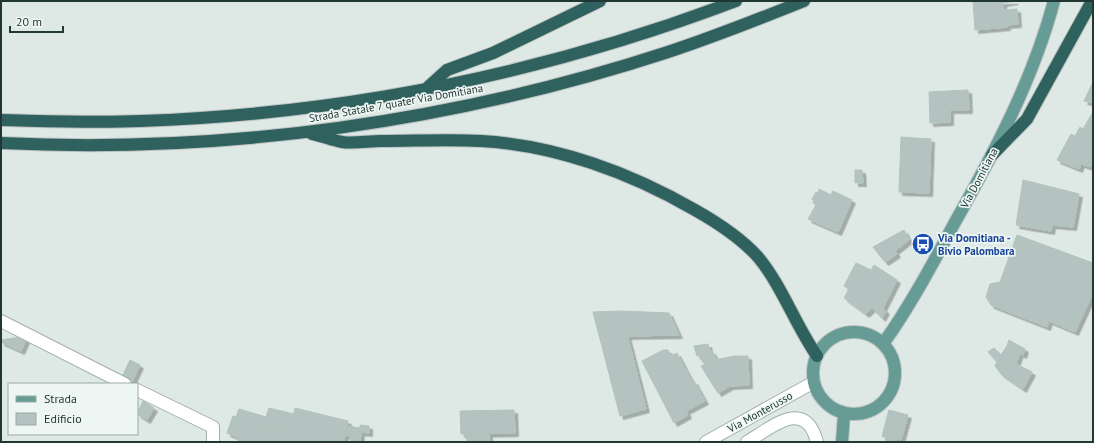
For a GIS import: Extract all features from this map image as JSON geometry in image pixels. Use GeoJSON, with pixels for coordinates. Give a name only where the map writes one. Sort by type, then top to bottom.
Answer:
{"type":"FeatureCollection","features":[{"type":"Feature","properties":{"kind":"highway"},"geometry":{"type":"LineString","coordinates":[[425,89],[447,70],[493,53],[600,1]]}},
{"type":"Feature","properties":{"kind":"highway","name":"Strada Statale 7 quater Via Domitiana"},"geometry":{"type":"LineString","coordinates":[[1,120],[133,122],[202,118],[314,107],[425,89],[546,62],[638,36],[736,1]]}},
{"type":"Feature","properties":{"kind":"highway","name":"Strada Statale 7 quater Via Domitiana"},"geometry":{"type":"LineString","coordinates":[[1,143],[134,144],[202,142],[307,132],[460,107],[565,81],[668,52],[804,1]]}},
{"type":"Feature","properties":{"kind":"highway"},"geometry":{"type":"LineString","coordinates":[[992,155],[1027,119],[1092,1]]}},
{"type":"Feature","properties":{"kind":"highway"},"geometry":{"type":"LineString","coordinates":[[307,132],[342,142],[454,140],[512,145],[550,151],[618,172],[682,202],[726,229],[745,244],[759,258],[772,277],[817,356]]}},
{"type":"Feature","properties":{"kind":"main road","name":"Via Domitiana"},"geometry":{"type":"LineString","coordinates":[[883,344],[904,315],[992,155],[1025,85],[1054,1]]}},
{"type":"Feature","properties":{"kind":"main road"},"geometry":{"type":"LineString","coordinates":[[852,332],[864,333],[874,337],[883,344],[890,352],[896,373],[890,394],[884,403],[875,409],[855,415],[844,414],[833,409],[824,402],[818,393],[814,382],[814,364],[823,346],[831,339],[841,334],[852,332]]}},
{"type":"Feature","properties":{"kind":"main road"},"geometry":{"type":"LineString","coordinates":[[842,442],[844,414]]}},
{"type":"Feature","properties":{"kind":"street"},"geometry":{"type":"LineString","coordinates":[[1,321],[123,383]]}},
{"type":"Feature","properties":{"kind":"street","name":"Via Monterusso"},"geometry":{"type":"LineString","coordinates":[[706,442],[814,382]]}},
{"type":"Feature","properties":{"kind":"street"},"geometry":{"type":"LineString","coordinates":[[138,390],[213,427],[213,442]]}},
{"type":"Feature","properties":{"kind":"street"},"geometry":{"type":"LineString","coordinates":[[747,442],[783,420],[794,417],[804,420],[814,433],[817,442]]}},
{"type":"Feature","properties":{"kind":"building"},"geometry":{"type":"Polygon","coordinates":[[[973,1],[1015,1],[1003,3],[1003,10],[1017,9],[1018,24],[1007,25],[1007,27],[975,30],[973,1]]]}},
{"type":"Feature","properties":{"kind":"building"},"geometry":{"type":"Polygon","coordinates":[[[1093,82],[1093,103],[1084,101],[1093,82]]]}},
{"type":"Feature","properties":{"kind":"building"},"geometry":{"type":"Polygon","coordinates":[[[968,90],[969,110],[950,110],[950,122],[930,123],[929,92],[968,90]]]}},
{"type":"Feature","properties":{"kind":"building"},"geometry":{"type":"Polygon","coordinates":[[[1093,112],[1093,160],[1090,167],[1081,164],[1079,169],[1057,160],[1071,134],[1075,136],[1080,127],[1083,129],[1093,112]]]}},
{"type":"Feature","properties":{"kind":"building"},"geometry":{"type":"Polygon","coordinates":[[[901,137],[931,139],[929,193],[899,192],[901,137]]]}},
{"type":"Feature","properties":{"kind":"building"},"geometry":{"type":"Polygon","coordinates":[[[855,170],[862,170],[863,183],[855,183],[855,170]]]}},
{"type":"Feature","properties":{"kind":"building"},"geometry":{"type":"Polygon","coordinates":[[[1023,180],[1079,194],[1073,227],[1052,225],[1051,231],[1016,225],[1023,180]]]}},
{"type":"Feature","properties":{"kind":"building"},"geometry":{"type":"Polygon","coordinates":[[[819,189],[831,195],[833,191],[852,200],[838,232],[808,219],[816,205],[813,203],[814,201],[812,199],[816,192],[818,193],[819,189]]]}},
{"type":"Feature","properties":{"kind":"building"},"geometry":{"type":"Polygon","coordinates":[[[904,230],[909,240],[895,251],[897,254],[885,262],[873,247],[904,230]]]}},
{"type":"Feature","properties":{"kind":"building"},"geometry":{"type":"Polygon","coordinates":[[[1017,235],[1093,263],[1093,293],[1075,332],[1049,321],[1047,327],[991,305],[986,297],[990,284],[1000,282],[1017,235]]]}},
{"type":"Feature","properties":{"kind":"building"},"geometry":{"type":"Polygon","coordinates":[[[856,263],[871,270],[874,265],[897,280],[883,308],[886,311],[882,318],[872,308],[866,314],[844,298],[849,289],[844,286],[856,263]]]}},
{"type":"Feature","properties":{"kind":"building"},"geometry":{"type":"Polygon","coordinates":[[[621,311],[646,409],[620,416],[593,312],[621,311]]]}},
{"type":"Feature","properties":{"kind":"building"},"geometry":{"type":"Polygon","coordinates":[[[621,311],[669,313],[679,335],[627,336],[621,311]]]}},
{"type":"Feature","properties":{"kind":"building"},"geometry":{"type":"Polygon","coordinates":[[[21,337],[26,340],[21,351],[1,342],[1,340],[21,337]]]}},
{"type":"Feature","properties":{"kind":"building"},"geometry":{"type":"Polygon","coordinates":[[[1009,340],[1025,349],[1023,355],[1007,346],[1009,340]]]}},
{"type":"Feature","properties":{"kind":"building"},"geometry":{"type":"Polygon","coordinates":[[[708,344],[710,352],[712,351],[716,358],[703,363],[700,355],[697,356],[694,346],[708,344]]]}},
{"type":"Feature","properties":{"kind":"building"},"geometry":{"type":"Polygon","coordinates":[[[1007,346],[1020,353],[1016,364],[1032,372],[1023,389],[1001,374],[995,366],[997,362],[988,352],[994,348],[1001,355],[1007,346]]]}},
{"type":"Feature","properties":{"kind":"building"},"geometry":{"type":"Polygon","coordinates":[[[663,350],[668,350],[671,356],[677,353],[692,382],[694,381],[705,401],[686,411],[688,415],[674,423],[642,361],[663,350]]]}},
{"type":"Feature","properties":{"kind":"building"},"geometry":{"type":"Polygon","coordinates":[[[734,356],[748,356],[749,385],[730,386],[718,393],[701,366],[715,360],[734,356]]]}},
{"type":"Feature","properties":{"kind":"building"},"geometry":{"type":"Polygon","coordinates":[[[130,360],[140,365],[132,382],[122,377],[130,360]]]}},
{"type":"Feature","properties":{"kind":"building"},"geometry":{"type":"Polygon","coordinates":[[[143,401],[154,408],[147,420],[138,415],[143,401]]]}},
{"type":"Feature","properties":{"kind":"building"},"geometry":{"type":"Polygon","coordinates":[[[269,408],[294,414],[291,428],[271,422],[270,427],[236,417],[239,409],[266,417],[269,408]]]}},
{"type":"Feature","properties":{"kind":"building"},"geometry":{"type":"Polygon","coordinates":[[[295,408],[348,421],[344,441],[238,442],[239,438],[227,433],[233,416],[270,427],[271,422],[291,428],[295,408]]]}},
{"type":"Feature","properties":{"kind":"building"},"geometry":{"type":"Polygon","coordinates":[[[514,410],[515,433],[461,434],[460,411],[514,410]]]}},
{"type":"Feature","properties":{"kind":"building"},"geometry":{"type":"Polygon","coordinates":[[[889,410],[908,415],[901,440],[896,439],[896,442],[885,442],[886,438],[882,436],[889,410]]]}},
{"type":"Feature","properties":{"kind":"building"},"geometry":{"type":"Polygon","coordinates":[[[360,425],[369,426],[369,433],[361,432],[360,442],[351,442],[351,436],[345,435],[347,426],[360,428],[360,425]]]}},
{"type":"Feature","properties":{"kind":"building"},"geometry":{"type":"Polygon","coordinates":[[[489,433],[489,442],[467,442],[466,434],[489,433]]]}},
{"type":"Feature","properties":{"kind":"place","name":"Via Domitiana - Bivio Palombara"},"geometry":{"type":"Point","coordinates":[923,244]}}]}
